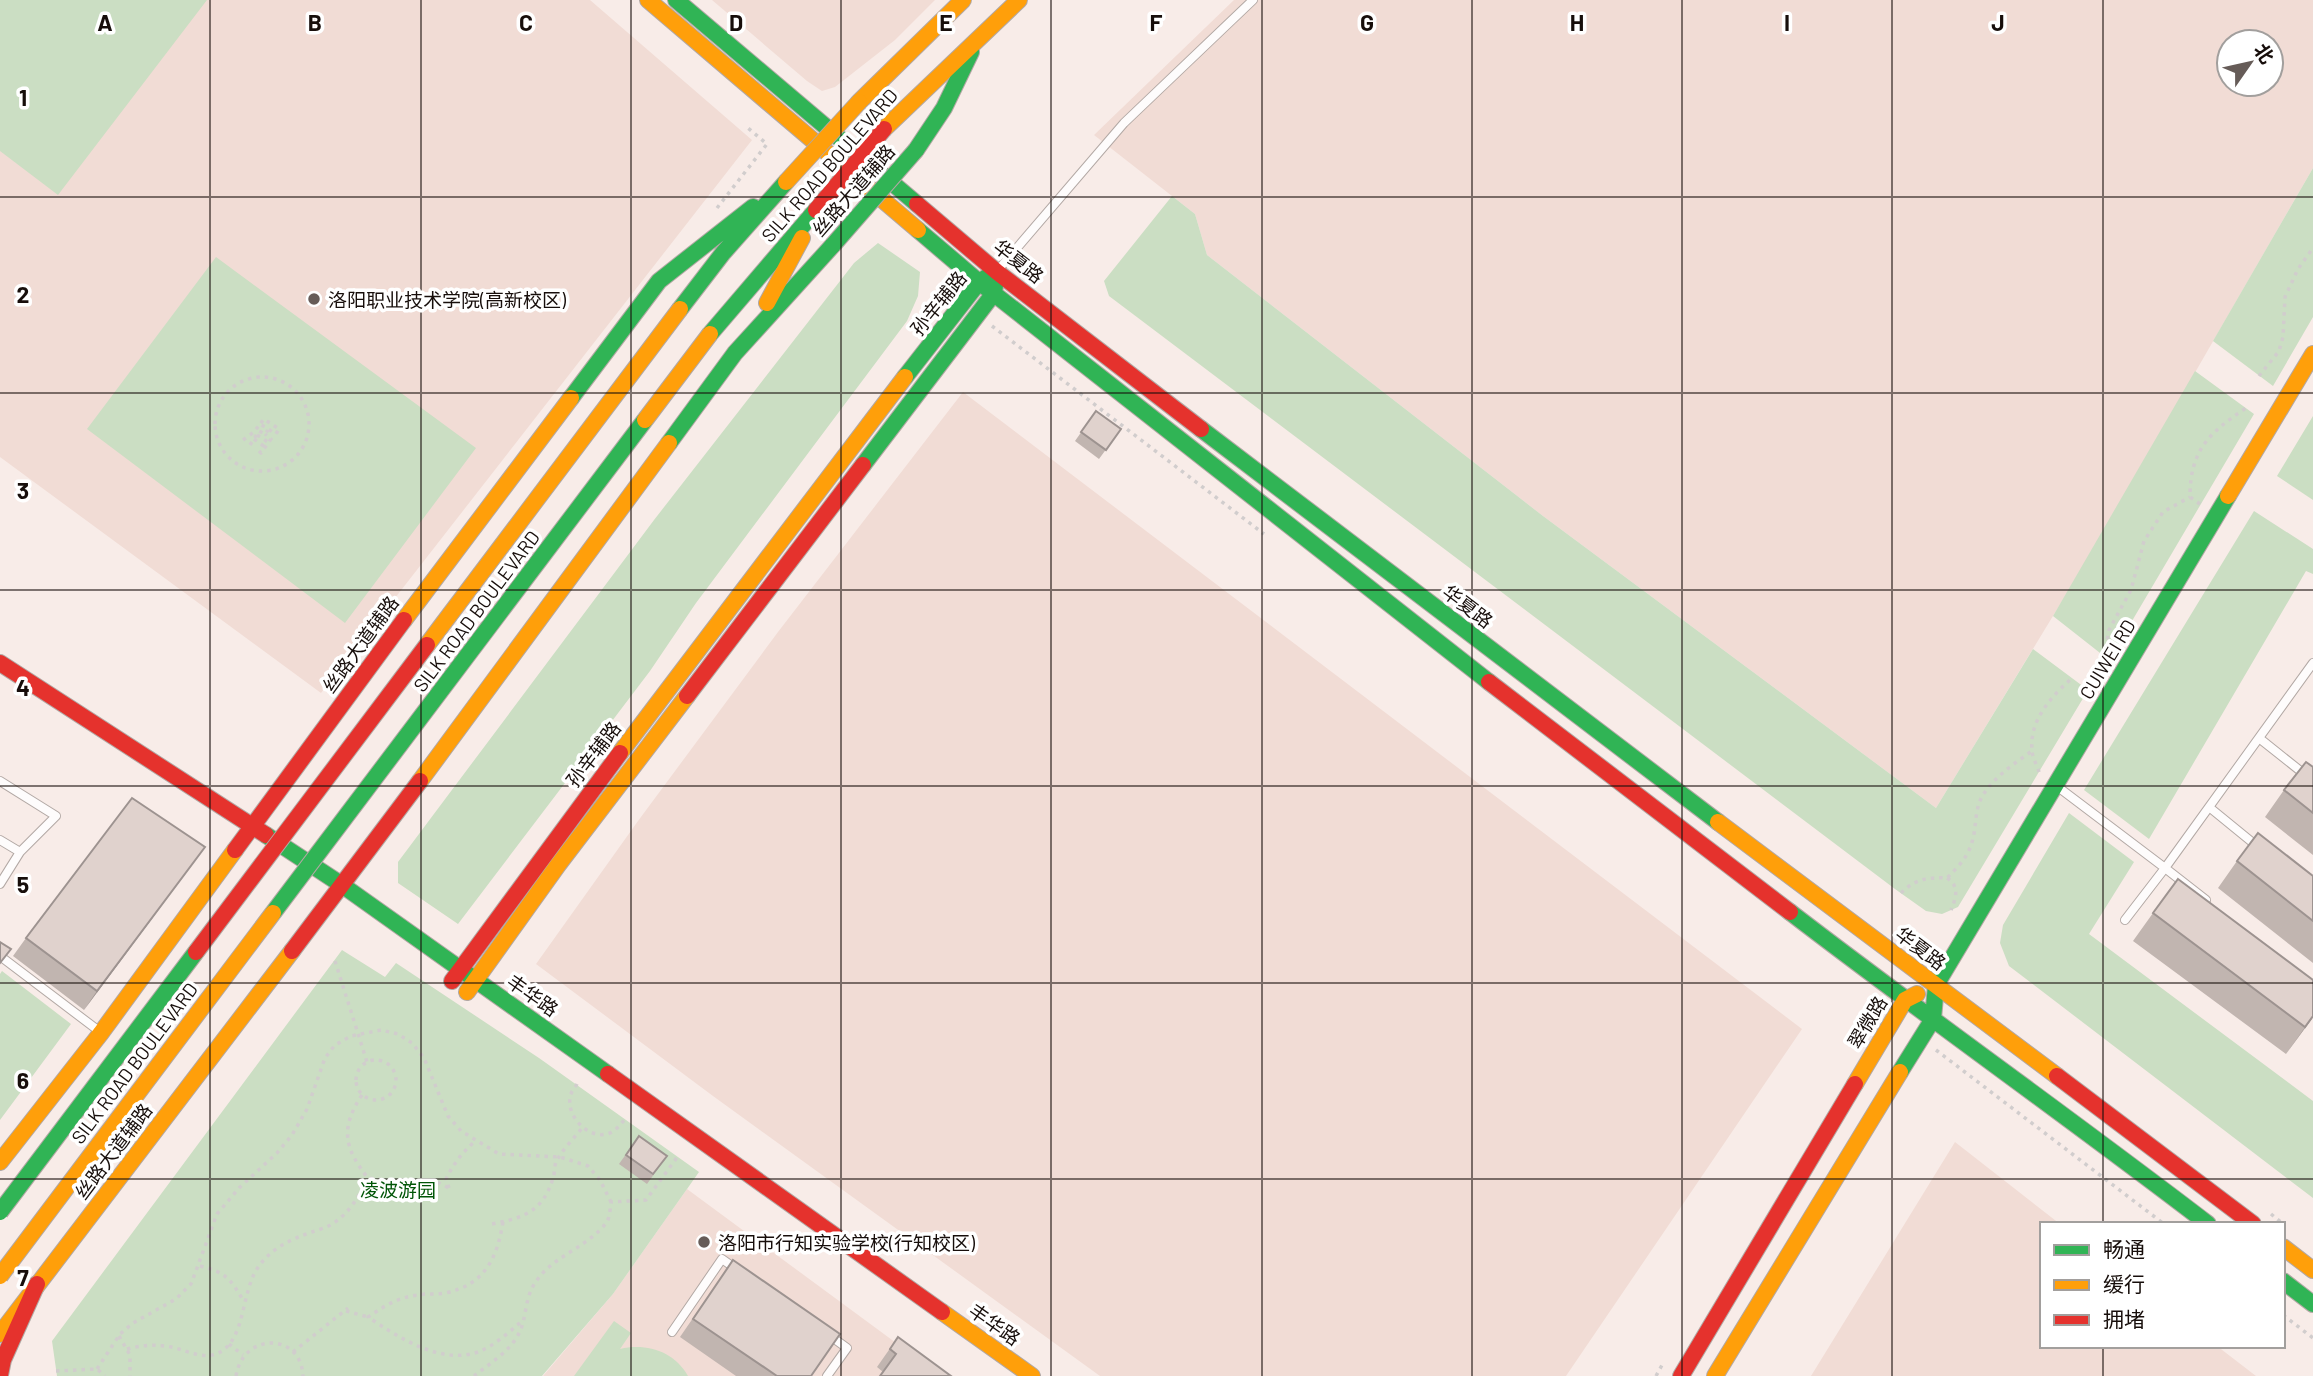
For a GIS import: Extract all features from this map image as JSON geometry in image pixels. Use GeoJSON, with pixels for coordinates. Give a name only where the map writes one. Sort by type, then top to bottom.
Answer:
{"type":"FeatureCollection","features":[{"type":"Feature","properties":{"kind":"main road"},"geometry":{"type":"LineString","coordinates":[[648,0],[979,282],[1457,659],[1905,1000],[2083,1128],[2205,1222]]}},
{"type":"Feature","properties":{"kind":"main road","name":"华夏路"},"geometry":{"type":"LineString","coordinates":[[676,0],[997,272],[1473,637],[2250,1222]]}},
{"type":"Feature","properties":{"kind":"main road","name":"SILK ROAD BOULEVARD"},"geometry":{"type":"LineString","coordinates":[[0,1212],[723,253],[859,102],[963,0]]}},
{"type":"Feature","properties":{"kind":"main road","name":"SILK ROAD BOULEVARD"},"geometry":{"type":"LineString","coordinates":[[0,1276],[710,334],[884,130],[1019,0]]}},
{"type":"Feature","properties":{"kind":"main road","name":"丝路大道辅路"},"geometry":{"type":"LineString","coordinates":[[735,353],[916,150],[944,108],[978,38]]}},
{"type":"Feature","properties":{"kind":"main road","name":"丝路大道辅路"},"geometry":{"type":"LineString","coordinates":[[0,1161],[101,1033],[392,636],[659,281],[786,182]]}},
{"type":"Feature","properties":{"kind":"main road","name":"丝路大道辅路"},"geometry":{"type":"LineString","coordinates":[[0,1334],[338,891],[735,353],[782,278],[816,210]]}},
{"type":"Feature","properties":{"kind":"main road","name":"孙辛辅路"},"geometry":{"type":"LineString","coordinates":[[456,975],[552,843],[979,282],[997,272]]}},
{"type":"Feature","properties":{"kind":"main road","name":"孙辛辅路"},"geometry":{"type":"LineString","coordinates":[[471,986],[567,854],[994,293],[997,272]]}},
{"type":"Feature","properties":{"kind":"main road","name":"CUIWEI RD"},"geometry":{"type":"LineString","coordinates":[[1936,985],[2313,354]]}},
{"type":"Feature","properties":{"kind":"main road","name":"丰华路"},"geometry":{"type":"LineString","coordinates":[[0,663],[338,891],[1011,1376]]}},
{"type":"Feature","properties":{"kind":"main road","name":"丰华路"},"geometry":{"type":"LineString","coordinates":[[0,679],[248,832]]}},
{"type":"Feature","properties":{"kind":"main road"},"geometry":{"type":"LineString","coordinates":[[1715,1376],[1933,1019],[1936,985]]}},
{"type":"Feature","properties":{"kind":"main road","name":"翠微路"},"geometry":{"type":"LineString","coordinates":[[1681,1376],[1905,1000],[1936,985]]}},
{"type":"Feature","properties":{"kind":"main road","name":"丰华路"},"geometry":{"type":"LineString","coordinates":[[471,986],[1032,1376]]}},
{"type":"Feature","properties":{"kind":"main road"},"geometry":{"type":"LineString","coordinates":[[2285,1249],[2313,1270]]}},
{"type":"Feature","properties":{"kind":"main road"},"geometry":{"type":"LineString","coordinates":[[2285,1283],[2313,1304]]}},
{"type":"Feature","properties":{"kind":"main road"},"geometry":{"type":"LineString","coordinates":[[0,1375],[3,1360],[37,1284]]}},
{"type":"Feature","properties":{"kind":"lane"},"geometry":{"type":"LineString","coordinates":[[997,272],[1124,123],[1253,0]]}},
{"type":"Feature","properties":{"kind":"lane"},"geometry":{"type":"LineString","coordinates":[[2125,920],[2313,663]]}},
{"type":"Feature","properties":{"kind":"lane"},"geometry":{"type":"LineString","coordinates":[[2259,738],[2313,781]]}},
{"type":"Feature","properties":{"kind":"lane"},"geometry":{"type":"LineString","coordinates":[[0,781],[56,816],[20,852],[0,884]]}},
{"type":"Feature","properties":{"kind":"lane"},"geometry":{"type":"LineString","coordinates":[[2055,786],[2218,910]]}},
{"type":"Feature","properties":{"kind":"lane"},"geometry":{"type":"LineString","coordinates":[[2209,807],[2261,849]]}},
{"type":"Feature","properties":{"kind":"lane"},"geometry":{"type":"LineString","coordinates":[[0,840],[20,852]]}},
{"type":"Feature","properties":{"kind":"lane"},"geometry":{"type":"LineString","coordinates":[[0,956],[101,1033]]}},
{"type":"Feature","properties":{"kind":"lane"},"geometry":{"type":"LineString","coordinates":[[672,1332],[722,1259],[745,1275]]}},
{"type":"Feature","properties":{"kind":"lane"},"geometry":{"type":"LineString","coordinates":[[824,1332],[847,1348],[827,1376]]}},
{"type":"Feature","properties":{"kind":"path"},"geometry":{"type":"LineString","coordinates":[[748,128],[767,144]]}},
{"type":"Feature","properties":{"kind":"path"},"geometry":{"type":"LineString","coordinates":[[2259,376],[2279,351],[2283,337],[2285,297],[2298,269],[2313,248]]}},
{"type":"Feature","properties":{"kind":"path"},"geometry":{"type":"LineString","coordinates":[[266,377],[281,381],[295,391],[308,416],[308,431],[304,445],[295,457],[283,466],[254,470],[240,466],[219,444],[215,428],[216,412],[223,397],[235,385],[249,378],[266,377]]}},
{"type":"Feature","properties":{"kind":"path"},"geometry":{"type":"LineString","coordinates":[[2190,497],[2192,469],[2199,449],[2213,432],[2246,408]]}},
{"type":"Feature","properties":{"kind":"path"},"geometry":{"type":"LineString","coordinates":[[250,444],[259,431],[266,431],[276,434],[279,429],[264,419],[266,431],[271,439],[261,453],[260,450]]}},
{"type":"Feature","properties":{"kind":"path"},"geometry":{"type":"LineString","coordinates":[[243,440],[254,432],[266,431]]}},
{"type":"Feature","properties":{"kind":"path"},"geometry":{"type":"LineString","coordinates":[[256,437],[267,445]]}},
{"type":"Feature","properties":{"kind":"path"},"geometry":{"type":"LineString","coordinates":[[2190,497],[2200,505]]}},
{"type":"Feature","properties":{"kind":"path"},"geometry":{"type":"LineString","coordinates":[[2104,656],[2109,630],[2131,590],[2148,533],[2163,512],[2190,497]]}},
{"type":"Feature","properties":{"kind":"path"},"geometry":{"type":"LineString","coordinates":[[2039,772],[2032,751],[2034,727],[2046,704],[2072,678]]}},
{"type":"Feature","properties":{"kind":"path"},"geometry":{"type":"LineString","coordinates":[[1947,878],[1961,864],[1972,844],[1983,794],[2014,764],[2032,751]]}},
{"type":"Feature","properties":{"kind":"path"},"geometry":{"type":"LineString","coordinates":[[1901,893],[1923,879],[1947,878],[1953,882],[1956,889],[1956,899],[1951,910]]}},
{"type":"Feature","properties":{"kind":"path"},"geometry":{"type":"LineString","coordinates":[[335,961],[367,1062]]}},
{"type":"Feature","properties":{"kind":"path"},"geometry":{"type":"LineString","coordinates":[[97,1368],[119,1336],[133,1323],[185,1292],[191,1284],[217,1214],[292,1135],[307,1109],[326,1058],[335,1045],[358,1034],[381,1030],[398,1034],[412,1043],[424,1058],[448,1116],[461,1131],[499,1154],[560,1157],[588,1166],[600,1180],[611,1202],[608,1221],[548,1269],[534,1284],[519,1334],[505,1351],[474,1376]]}},
{"type":"Feature","properties":{"kind":"path"},"geometry":{"type":"LineString","coordinates":[[377,1060],[390,1065],[394,1071],[394,1090],[384,1099],[371,1100],[362,1095],[357,1087],[356,1074],[367,1062],[377,1060]]}},
{"type":"Feature","properties":{"kind":"path"},"geometry":{"type":"LineString","coordinates":[[577,1084],[570,1096],[570,1111],[583,1127],[593,1133],[607,1134],[618,1128],[625,1119]]}},
{"type":"Feature","properties":{"kind":"path"},"geometry":{"type":"LineString","coordinates":[[362,1095],[351,1112],[346,1129],[349,1148],[368,1178]]}},
{"type":"Feature","properties":{"kind":"path"},"geometry":{"type":"LineString","coordinates":[[492,1224],[519,1219],[534,1210],[547,1193],[556,1163],[583,1127]]}},
{"type":"Feature","properties":{"kind":"path"},"geometry":{"type":"LineString","coordinates":[[368,1178],[419,1184],[437,1182],[449,1188],[446,1179],[451,1169],[459,1155],[475,1141]]}},
{"type":"Feature","properties":{"kind":"path"},"geometry":{"type":"LineString","coordinates":[[611,1202],[646,1200],[678,1157]]}},
{"type":"Feature","properties":{"kind":"path"},"geometry":{"type":"LineString","coordinates":[[127,1349],[141,1345],[164,1346],[205,1356],[219,1353],[229,1344],[239,1328],[246,1290],[258,1266],[290,1239],[331,1225],[351,1206],[368,1178]]}},
{"type":"Feature","properties":{"kind":"path"},"geometry":{"type":"LineString","coordinates":[[368,1317],[393,1301],[416,1295],[445,1293],[468,1285],[488,1269],[499,1247],[503,1222]]}},
{"type":"Feature","properties":{"kind":"path"},"geometry":{"type":"LineString","coordinates":[[199,1266],[219,1270],[233,1282],[244,1302]]}},
{"type":"Feature","properties":{"kind":"path"},"geometry":{"type":"LineString","coordinates":[[293,1352],[346,1309],[368,1317],[393,1334],[421,1347],[453,1356],[478,1352],[505,1336],[522,1321]]}},
{"type":"Feature","properties":{"kind":"path"},"geometry":{"type":"LineString","coordinates":[[2285,1317],[2313,1338]]}},
{"type":"Feature","properties":{"kind":"path"},"geometry":{"type":"LineString","coordinates":[[119,1336],[127,1349],[131,1364],[130,1376]]}},
{"type":"Feature","properties":{"kind":"path"},"geometry":{"type":"LineString","coordinates":[[236,1376],[238,1365],[251,1348],[273,1343],[293,1352],[303,1376]]}},
{"type":"Feature","properties":{"kind":"path"},"geometry":{"type":"LineString","coordinates":[[229,1344],[243,1356]]}},
{"type":"Feature","properties":{"kind":"path"},"geometry":{"type":"LineString","coordinates":[[56,1371],[97,1368],[105,1376]]}},
{"type":"Feature","properties":{"kind":"shaded area","name":"洛阳职业技术学院(高新校区)"},"geometry":{"type":"Polygon","coordinates":[[[0,0],[590,0],[752,140],[321,693],[0,457],[0,0]]]}},
{"type":"Feature","properties":{"kind":"shaded area"},"geometry":{"type":"Polygon","coordinates":[[[712,0],[935,0],[895,40],[835,87],[822,91],[712,0]]]}},
{"type":"Feature","properties":{"kind":"shaded area"},"geometry":{"type":"Polygon","coordinates":[[[1234,0],[2313,0],[2313,168],[2084,565],[1936,808],[1543,516],[1207,255],[1195,214],[1094,135],[1234,0]]]}},
{"type":"Feature","properties":{"kind":"shaded area"},"geometry":{"type":"Polygon","coordinates":[[[963,392],[1802,1029],[1566,1376],[1100,1376],[713,1096],[536,964],[778,632],[963,392]]]}},
{"type":"Feature","properties":{"kind":"shaded area"},"geometry":{"type":"Polygon","coordinates":[[[1955,1142],[2057,1222],[2040,1222],[2040,1348],[2220,1348],[2256,1376],[1811,1376],[1955,1142]]]}},
{"type":"Feature","properties":{"kind":"shaded area","name":"洛阳市行知实验学校(行知校区)"},"geometry":{"type":"Polygon","coordinates":[[[687,1189],[941,1376],[543,1376],[613,1294],[687,1189]]]}},
{"type":"Feature","properties":{"kind":"green space"},"geometry":{"type":"Polygon","coordinates":[[[0,0],[207,0],[58,195],[0,151],[0,0]]]}},
{"type":"Feature","properties":{"kind":"green space"},"geometry":{"type":"Polygon","coordinates":[[[2313,168],[2313,317],[2273,386],[2213,341],[2313,168]]]}},
{"type":"Feature","properties":{"kind":"green space"},"geometry":{"type":"Polygon","coordinates":[[[1172,196],[1195,214],[1207,255],[1543,516],[1936,808],[2033,649],[2088,690],[1958,907],[1942,914],[1926,911],[1895,889],[1109,296],[1104,281],[1172,196]]]}},
{"type":"Feature","properties":{"kind":"green space"},"geometry":{"type":"Polygon","coordinates":[[[878,243],[920,272],[918,296],[907,321],[696,603],[650,671],[458,924],[398,883],[398,862],[654,520],[854,263],[878,243]]]}},
{"type":"Feature","properties":{"kind":"green space"},"geometry":{"type":"Polygon","coordinates":[[[216,257],[476,448],[345,623],[87,429],[216,257]]]}},
{"type":"Feature","properties":{"kind":"green space"},"geometry":{"type":"Polygon","coordinates":[[[2195,371],[2254,414],[2109,660],[2053,616],[2195,371]]]}},
{"type":"Feature","properties":{"kind":"green space"},"geometry":{"type":"Polygon","coordinates":[[[2313,416],[2313,500],[2277,476],[2313,416]]]}},
{"type":"Feature","properties":{"kind":"green space"},"geometry":{"type":"Polygon","coordinates":[[[2254,511],[2313,549],[2313,574],[2306,571],[2149,839],[2084,790],[2254,511]]]}},
{"type":"Feature","properties":{"kind":"green space"},"geometry":{"type":"Polygon","coordinates":[[[2069,813],[2134,862],[2089,934],[2313,1101],[2313,1198],[2009,966],[2000,943],[2003,925],[2069,813]]]}},
{"type":"Feature","properties":{"kind":"green space","name":"凌波游园"},"geometry":{"type":"Polygon","coordinates":[[[342,950],[385,977],[396,963],[539,1058],[699,1172],[613,1294],[542,1376],[57,1376],[52,1341],[342,950]]]}},
{"type":"Feature","properties":{"kind":"green space"},"geometry":{"type":"Polygon","coordinates":[[[2,971],[71,1024],[0,1120],[0,974],[2,971]]]}},
{"type":"Feature","properties":{"kind":"green space"},"geometry":{"type":"Polygon","coordinates":[[[614,1321],[631,1333],[620,1349],[640,1347],[659,1351],[675,1360],[688,1376],[574,1376],[614,1321]]]}},
{"type":"Feature","properties":{"kind":"building"},"geometry":{"type":"Polygon","coordinates":[[[1096,411],[1121,429],[1106,450],[1081,432],[1096,411]]]}},
{"type":"Feature","properties":{"kind":"building"},"geometry":{"type":"Polygon","coordinates":[[[2306,762],[2313,767],[2313,813],[2284,790],[2306,762]]]}},
{"type":"Feature","properties":{"kind":"building"},"geometry":{"type":"Polygon","coordinates":[[[132,798],[205,847],[97,991],[26,938],[132,798]]]}},
{"type":"Feature","properties":{"kind":"building"},"geometry":{"type":"Polygon","coordinates":[[[2258,833],[2313,876],[2313,921],[2237,861],[2258,833]]]}},
{"type":"Feature","properties":{"kind":"building"},"geometry":{"type":"Polygon","coordinates":[[[2178,879],[2313,980],[2313,1016],[2305,1027],[2153,913],[2178,879]]]}},
{"type":"Feature","properties":{"kind":"building"},"geometry":{"type":"Polygon","coordinates":[[[0,942],[11,949],[0,963],[0,942]]]}},
{"type":"Feature","properties":{"kind":"building"},"geometry":{"type":"Polygon","coordinates":[[[639,1136],[667,1156],[653,1174],[626,1155],[639,1136]]]}},
{"type":"Feature","properties":{"kind":"building"},"geometry":{"type":"Polygon","coordinates":[[[733,1260],[840,1334],[811,1376],[777,1376],[693,1319],[733,1260]]]}},
{"type":"Feature","properties":{"kind":"building"},"geometry":{"type":"Polygon","coordinates":[[[898,1337],[951,1376],[880,1376],[896,1354],[890,1349],[898,1337]]]}},
{"type":"Feature","properties":{"kind":"traffic: fast"},"geometry":{"type":"LineString","coordinates":[[676,0],[917,204]]}},
{"type":"Feature","properties":{"kind":"traffic: fast"},"geometry":{"type":"LineString","coordinates":[[916,150],[944,108],[971,52]]}},
{"type":"Feature","properties":{"kind":"traffic: fast"},"geometry":{"type":"LineString","coordinates":[[833,245],[916,150]]}},
{"type":"Feature","properties":{"kind":"traffic: fast"},"geometry":{"type":"LineString","coordinates":[[680,309],[723,253],[786,182]]}},
{"type":"Feature","properties":{"kind":"traffic: fast"},"geometry":{"type":"LineString","coordinates":[[571,398],[659,281],[753,207]]}},
{"type":"Feature","properties":{"kind":"traffic: fast"},"geometry":{"type":"LineString","coordinates":[[710,334],[816,210]]}},
{"type":"Feature","properties":{"kind":"traffic: fast"},"geometry":{"type":"LineString","coordinates":[[918,230],[979,282],[1489,682]]}},
{"type":"Feature","properties":{"kind":"traffic: fast"},"geometry":{"type":"LineString","coordinates":[[669,443],[735,353],[833,245]]}},
{"type":"Feature","properties":{"kind":"traffic: fast"},"geometry":{"type":"LineString","coordinates":[[905,377],[979,282],[990,275]]}},
{"type":"Feature","properties":{"kind":"traffic: fast"},"geometry":{"type":"LineString","coordinates":[[863,465],[994,293],[996,278]]}},
{"type":"Feature","properties":{"kind":"traffic: fast"},"geometry":{"type":"LineString","coordinates":[[273,913],[645,420]]}},
{"type":"Feature","properties":{"kind":"traffic: fast"},"geometry":{"type":"LineString","coordinates":[[1201,429],[1718,822]]}},
{"type":"Feature","properties":{"kind":"traffic: fast"},"geometry":{"type":"LineString","coordinates":[[1900,1072],[1933,1019],[1936,985],[2228,496]]}},
{"type":"Feature","properties":{"kind":"traffic: fast"},"geometry":{"type":"LineString","coordinates":[[266,835],[342,885],[608,1074]]}},
{"type":"Feature","properties":{"kind":"traffic: fast"},"geometry":{"type":"LineString","coordinates":[[1790,912],[2205,1222]]}},
{"type":"Feature","properties":{"kind":"traffic: fast"},"geometry":{"type":"LineString","coordinates":[[0,1212],[196,952]]}},
{"type":"Feature","properties":{"kind":"traffic: fast"},"geometry":{"type":"LineString","coordinates":[[2285,1283],[2313,1304]]}},
{"type":"Feature","properties":{"kind":"traffic: slow"},"geometry":{"type":"LineString","coordinates":[[648,0],[918,230]]}},
{"type":"Feature","properties":{"kind":"traffic: slow"},"geometry":{"type":"LineString","coordinates":[[859,102],[963,0]]}},
{"type":"Feature","properties":{"kind":"traffic: slow"},"geometry":{"type":"LineString","coordinates":[[884,129],[1019,0]]}},
{"type":"Feature","properties":{"kind":"traffic: slow"},"geometry":{"type":"LineString","coordinates":[[786,182],[859,102]]}},
{"type":"Feature","properties":{"kind":"traffic: slow"},"geometry":{"type":"LineString","coordinates":[[767,303],[802,238]]}},
{"type":"Feature","properties":{"kind":"traffic: slow"},"geometry":{"type":"LineString","coordinates":[[427,645],[680,309]]}},
{"type":"Feature","properties":{"kind":"traffic: slow"},"geometry":{"type":"LineString","coordinates":[[645,420],[710,334]]}},
{"type":"Feature","properties":{"kind":"traffic: slow"},"geometry":{"type":"LineString","coordinates":[[2228,496],[2313,354]]}},
{"type":"Feature","properties":{"kind":"traffic: slow"},"geometry":{"type":"LineString","coordinates":[[620,753],[905,377]]}},
{"type":"Feature","properties":{"kind":"traffic: slow"},"geometry":{"type":"LineString","coordinates":[[404,620],[571,398]]}},
{"type":"Feature","properties":{"kind":"traffic: slow"},"geometry":{"type":"LineString","coordinates":[[420,781],[669,443]]}},
{"type":"Feature","properties":{"kind":"traffic: slow"},"geometry":{"type":"LineString","coordinates":[[467,992],[558,865],[687,696]]}},
{"type":"Feature","properties":{"kind":"traffic: slow"},"geometry":{"type":"LineString","coordinates":[[1718,822],[2057,1076]]}},
{"type":"Feature","properties":{"kind":"traffic: slow"},"geometry":{"type":"LineString","coordinates":[[0,1162],[101,1033],[235,850]]}},
{"type":"Feature","properties":{"kind":"traffic: slow"},"geometry":{"type":"LineString","coordinates":[[0,1276],[273,913]]}},
{"type":"Feature","properties":{"kind":"traffic: slow"},"geometry":{"type":"LineString","coordinates":[[0,1334],[292,951]]}},
{"type":"Feature","properties":{"kind":"traffic: slow"},"geometry":{"type":"LineString","coordinates":[[1855,1084],[1905,1000],[1917,994]]}},
{"type":"Feature","properties":{"kind":"traffic: slow"},"geometry":{"type":"LineString","coordinates":[[1715,1376],[1900,1072]]}},
{"type":"Feature","properties":{"kind":"traffic: slow"},"geometry":{"type":"LineString","coordinates":[[2285,1249],[2313,1270]]}},
{"type":"Feature","properties":{"kind":"traffic: slow"},"geometry":{"type":"LineString","coordinates":[[942,1312],[1032,1376]]}},
{"type":"Feature","properties":{"kind":"traffic: jam"},"geometry":{"type":"LineString","coordinates":[[816,210],[884,129]]}},
{"type":"Feature","properties":{"kind":"traffic: jam"},"geometry":{"type":"LineString","coordinates":[[917,204],[997,272],[1201,429]]}},
{"type":"Feature","properties":{"kind":"traffic: jam"},"geometry":{"type":"LineString","coordinates":[[687,696],[863,465]]}},
{"type":"Feature","properties":{"kind":"traffic: jam"},"geometry":{"type":"LineString","coordinates":[[235,850],[404,620]]}},
{"type":"Feature","properties":{"kind":"traffic: jam"},"geometry":{"type":"LineString","coordinates":[[196,952],[427,645]]}},
{"type":"Feature","properties":{"kind":"traffic: jam"},"geometry":{"type":"LineString","coordinates":[[0,663],[266,835]]}},
{"type":"Feature","properties":{"kind":"traffic: jam"},"geometry":{"type":"LineString","coordinates":[[1489,682],[1790,912]]}},
{"type":"Feature","properties":{"kind":"traffic: jam"},"geometry":{"type":"LineString","coordinates":[[452,981],[620,753]]}},
{"type":"Feature","properties":{"kind":"traffic: jam"},"geometry":{"type":"LineString","coordinates":[[292,951],[420,781]]}},
{"type":"Feature","properties":{"kind":"traffic: jam"},"geometry":{"type":"LineString","coordinates":[[608,1074],[942,1312]]}},
{"type":"Feature","properties":{"kind":"traffic: jam"},"geometry":{"type":"LineString","coordinates":[[2057,1076],[2250,1222]]}},
{"type":"Feature","properties":{"kind":"traffic: jam"},"geometry":{"type":"LineString","coordinates":[[1681,1376],[1855,1084]]}},
{"type":"Feature","properties":{"kind":"traffic: jam"},"geometry":{"type":"LineString","coordinates":[[0,1375],[3,1360],[37,1284]]}},
{"type":"Feature","properties":{"kind":"place","name":"洛阳职业技术学院(高新校区)"},"geometry":{"type":"Point","coordinates":[314,299]}},
{"type":"Feature","properties":{"kind":"place","name":"洛阳市行知实验学校(行知校区)"},"geometry":{"type":"Point","coordinates":[704,1242]}}]}
